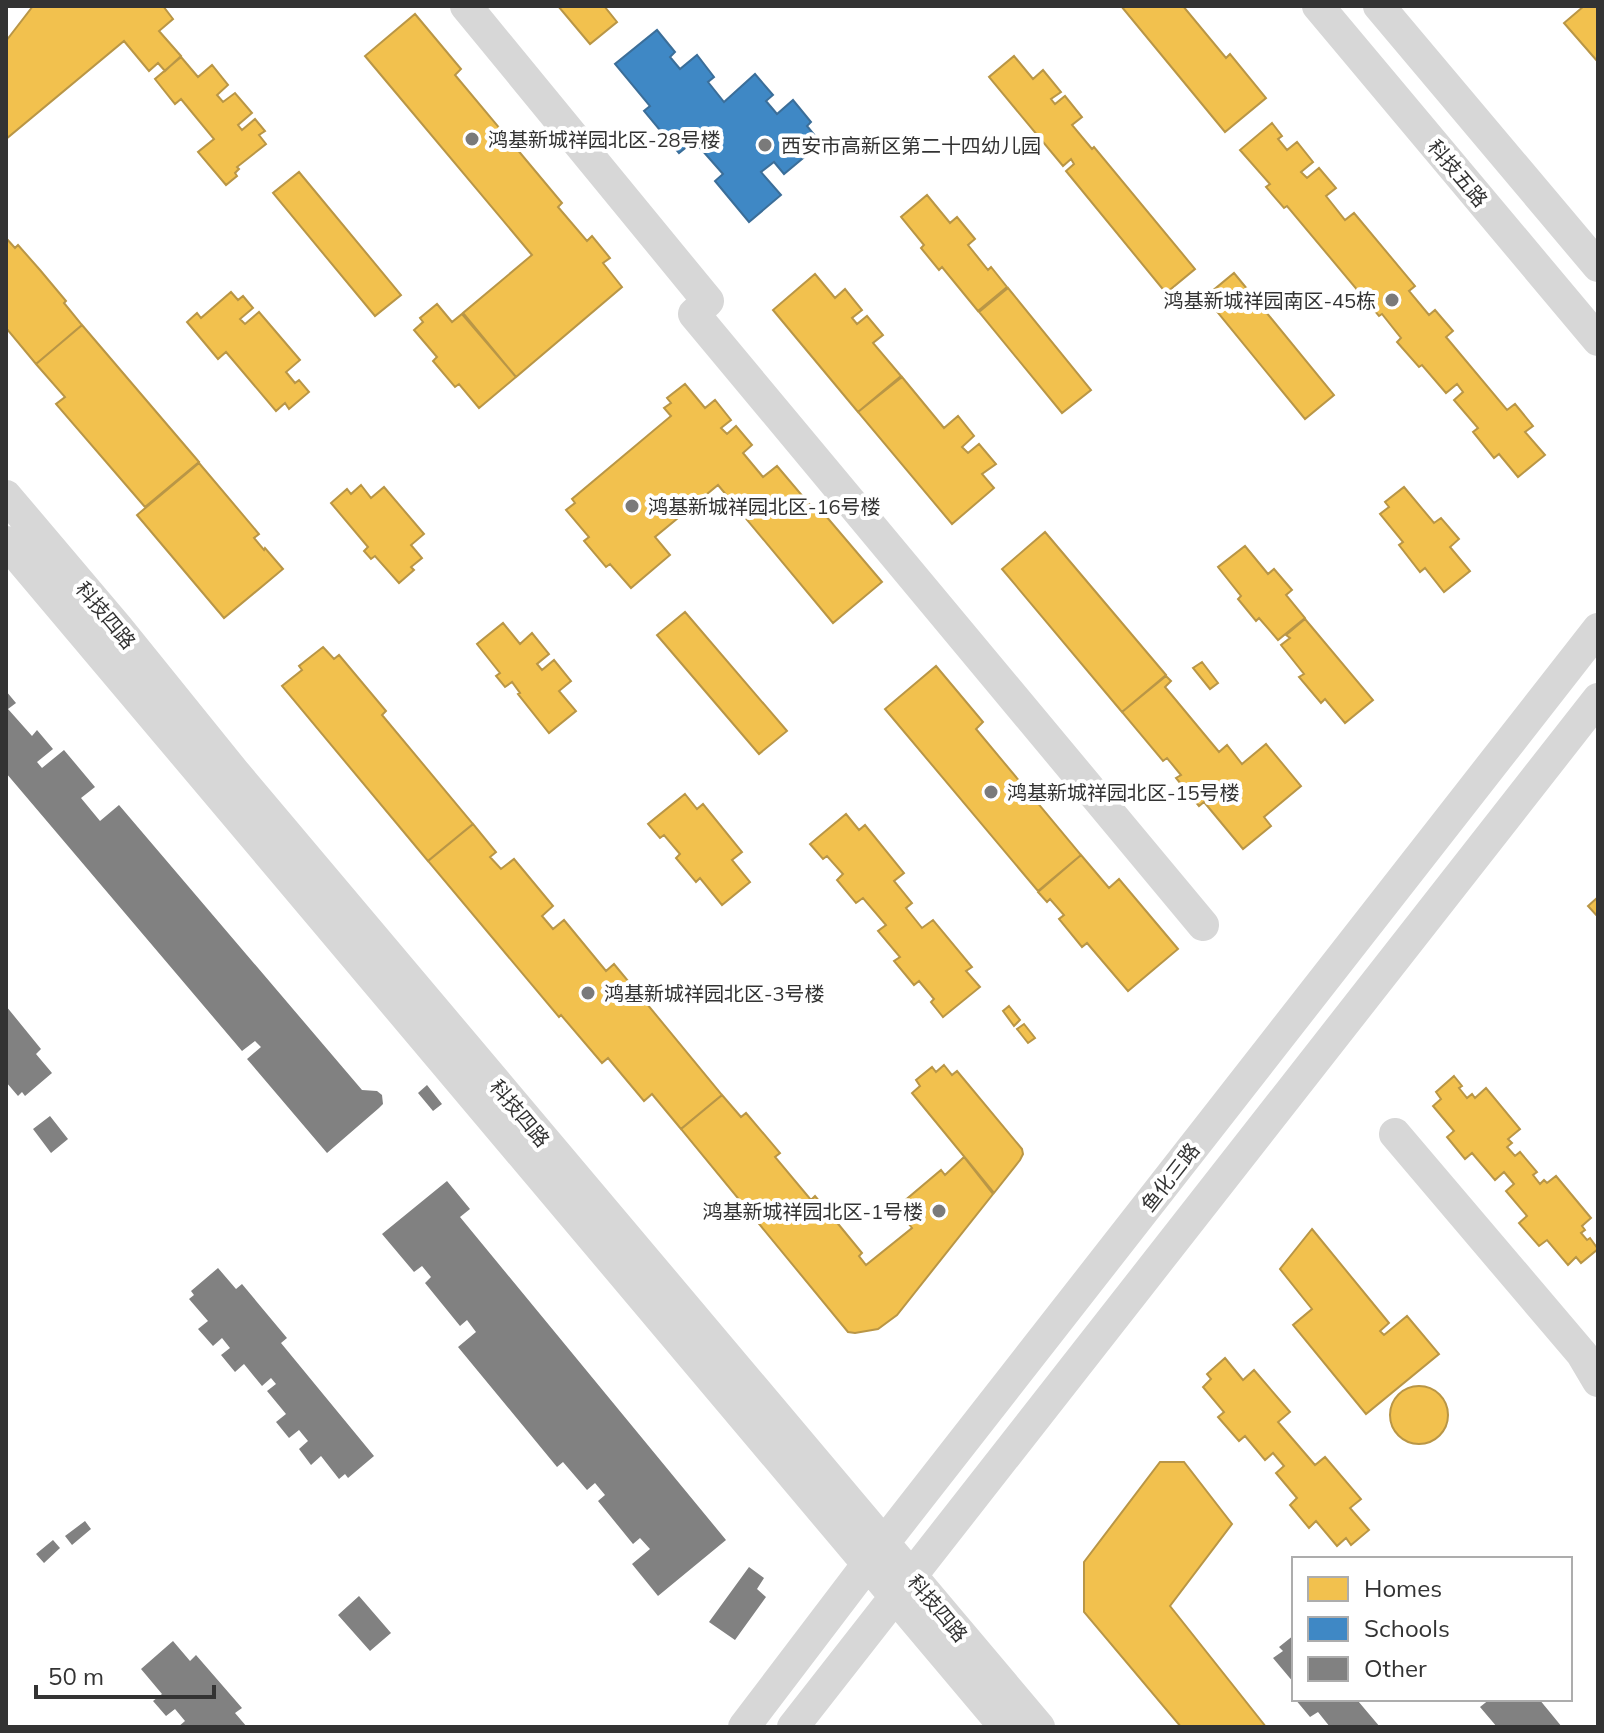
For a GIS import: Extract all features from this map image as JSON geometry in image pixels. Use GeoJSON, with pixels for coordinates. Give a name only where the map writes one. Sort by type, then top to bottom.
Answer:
{"type":"FeatureCollection","features":[{"type":"Feature","properties":{"kind":"street"},"geometry":{"type":"LineString","coordinates":[[466,6],[708,301],[694,314],[1203,925]]}},
{"type":"Feature","properties":{"kind":"street","name":"科技五路"},"geometry":{"type":"LineString","coordinates":[[1318,6],[1598,340]]}},
{"type":"Feature","properties":{"kind":"street"},"geometry":{"type":"LineString","coordinates":[[1379,6],[1598,266]]}},
{"type":"Feature","properties":{"kind":"street"},"geometry":{"type":"LineString","coordinates":[[1568,304],[1598,279]]}},
{"type":"Feature","properties":{"kind":"street","name":"科技四路"},"geometry":{"type":"LineString","coordinates":[[6,496],[117,627],[876,1554]]}},
{"type":"Feature","properties":{"kind":"street","name":"科技四路"},"geometry":{"type":"LineString","coordinates":[[6,542],[903,1585],[1039,1727]]}},
{"type":"Feature","properties":{"kind":"street","name":"鱼化三路"},"geometry":{"type":"LineString","coordinates":[[744,1727],[1598,629]]}},
{"type":"Feature","properties":{"kind":"street","name":"鱼化三路"},"geometry":{"type":"LineString","coordinates":[[793,1727],[1598,699]]}},
{"type":"Feature","properties":{"kind":"street"},"geometry":{"type":"LineString","coordinates":[[1395,1134],[1582,1354],[1598,1381]]}},
{"type":"Feature","properties":{"kind":"street","name":"科技四路"},"geometry":{"type":"LineString","coordinates":[[903,1585],[1005,1727]]}},
{"type":"Feature","properties":{"kind":"building: Homes"},"geometry":{"type":"Polygon","coordinates":[[[33,6],[163,6],[173,19],[159,31],[181,56],[165,71],[158,63],[149,71],[124,41],[6,139],[6,41],[33,6]]]}},
{"type":"Feature","properties":{"kind":"building: Homes"},"geometry":{"type":"Polygon","coordinates":[[[558,6],[606,6],[617,22],[590,44],[558,6]]]}},
{"type":"Feature","properties":{"kind":"building: Homes"},"geometry":{"type":"Polygon","coordinates":[[[1121,6],[1183,6],[1226,58],[1230,54],[1266,98],[1225,132],[1121,6]]]}},
{"type":"Feature","properties":{"kind":"building: Homes"},"geometry":{"type":"Polygon","coordinates":[[[1584,6],[1596,6],[1598,9],[1598,62],[1564,23],[1584,6]]]}},
{"type":"Feature","properties":{"kind":"building: Homes","name":"鸿基新城祥园北区-28号楼"},"geometry":{"type":"Polygon","coordinates":[[[415,14],[461,69],[455,75],[562,203],[558,207],[587,241],[592,236],[610,258],[603,263],[622,287],[516,377],[463,313],[532,255],[365,56],[415,14]]]}},
{"type":"Feature","properties":{"kind":"building: Homes"},"geometry":{"type":"Polygon","coordinates":[[[1014,56],[1033,79],[1043,70],[1061,92],[1051,99],[1055,104],[1065,96],[1082,117],[1072,125],[1092,149],[1094,147],[1195,269],[1166,293],[1066,171],[1074,164],[1071,159],[1063,166],[989,77],[1014,56]]]}},
{"type":"Feature","properties":{"kind":"building: Homes"},"geometry":{"type":"Polygon","coordinates":[[[181,57],[198,77],[212,65],[228,85],[217,95],[223,102],[235,93],[252,113],[238,125],[242,130],[255,119],[265,131],[259,135],[266,144],[237,167],[237,176],[226,185],[198,152],[214,139],[181,99],[175,104],[155,79],[181,57]]]}},
{"type":"Feature","properties":{"kind":"building: Homes","name":"鸿基新城祥园南区-45栋"},"geometry":{"type":"Polygon","coordinates":[[[1272,123],[1282,136],[1278,139],[1287,150],[1297,142],[1313,162],[1301,172],[1307,178],[1319,168],[1336,188],[1326,196],[1345,220],[1354,213],[1415,286],[1409,291],[1429,315],[1435,310],[1453,331],[1446,337],[1507,410],[1515,404],[1533,426],[1525,432],[1545,455],[1518,477],[1499,454],[1494,458],[1473,432],[1478,428],[1454,400],[1463,392],[1457,384],[1446,393],[1422,365],[1419,367],[1397,342],[1401,338],[1382,314],[1379,316],[1287,206],[1284,208],[1266,187],[1270,184],[1240,150],[1272,123]]]}},
{"type":"Feature","properties":{"kind":"building: Homes"},"geometry":{"type":"Polygon","coordinates":[[[299,172],[401,295],[375,316],[273,193],[299,172]]]}},
{"type":"Feature","properties":{"kind":"building: Homes"},"geometry":{"type":"Polygon","coordinates":[[[927,195],[950,223],[957,217],[975,239],[968,245],[1007,287],[978,311],[942,267],[939,270],[901,217],[927,195]]]}},
{"type":"Feature","properties":{"kind":"building: Homes"},"geometry":{"type":"Polygon","coordinates":[[[6,238],[15,248],[18,245],[40,270],[82,325],[36,364],[6,328],[6,238]]]}},
{"type":"Feature","properties":{"kind":"building: Homes"},"geometry":{"type":"Polygon","coordinates":[[[1234,273],[1334,395],[1305,419],[1205,297],[1234,273]]]}},
{"type":"Feature","properties":{"kind":"building: Homes"},"geometry":{"type":"Polygon","coordinates":[[[815,274],[835,298],[845,289],[862,310],[852,318],[857,324],[867,316],[883,335],[873,343],[901,376],[858,412],[773,310],[815,274]]]}},
{"type":"Feature","properties":{"kind":"building: Homes"},"geometry":{"type":"Polygon","coordinates":[[[1008,288],[1091,390],[1062,413],[979,312],[1008,288]]]}},
{"type":"Feature","properties":{"kind":"building: Homes"},"geometry":{"type":"Polygon","coordinates":[[[231,292],[238,300],[243,296],[253,308],[240,319],[245,324],[259,312],[300,360],[286,372],[295,383],[299,380],[309,392],[289,409],[285,403],[276,411],[226,352],[218,359],[187,322],[197,313],[201,318],[231,292]]]}},
{"type":"Feature","properties":{"kind":"building: Homes"},"geometry":{"type":"Polygon","coordinates":[[[437,304],[452,322],[462,314],[516,377],[479,408],[459,384],[455,387],[433,361],[437,357],[414,330],[423,322],[420,318],[437,304]]]}},
{"type":"Feature","properties":{"kind":"building: Homes"},"geometry":{"type":"Polygon","coordinates":[[[82,325],[199,462],[145,507],[56,404],[65,397],[36,364],[82,325]]]}},
{"type":"Feature","properties":{"kind":"building: Homes"},"geometry":{"type":"Polygon","coordinates":[[[902,377],[944,428],[958,416],[974,436],[962,447],[968,453],[979,444],[996,464],[982,474],[994,488],[952,524],[858,412],[902,377]]]}},
{"type":"Feature","properties":{"kind":"building: Homes","name":"鸿基新城祥园北区-16号楼"},"geometry":{"type":"Polygon","coordinates":[[[685,384],[705,408],[715,400],[731,420],[721,428],[727,434],[736,426],[752,445],[743,453],[763,477],[777,466],[816,512],[820,509],[882,582],[833,623],[718,485],[655,537],[670,555],[631,588],[610,564],[606,567],[584,541],[589,537],[566,510],[575,503],[572,499],[671,416],[664,408],[671,403],[667,398],[685,384]]]}},
{"type":"Feature","properties":{"kind":"building: Homes"},"geometry":{"type":"Polygon","coordinates":[[[199,463],[259,534],[254,538],[283,569],[224,618],[137,515],[199,463]]]}},
{"type":"Feature","properties":{"kind":"building: Homes"},"geometry":{"type":"Polygon","coordinates":[[[361,485],[371,498],[384,487],[424,534],[411,545],[422,558],[399,583],[375,556],[371,559],[364,551],[368,547],[331,503],[347,489],[351,494],[361,485]]]}},
{"type":"Feature","properties":{"kind":"building: Homes"},"geometry":{"type":"Polygon","coordinates":[[[1404,487],[1434,523],[1441,518],[1459,539],[1450,547],[1470,571],[1444,592],[1425,568],[1420,572],[1399,545],[1403,542],[1380,514],[1389,507],[1385,502],[1404,487]]]}},
{"type":"Feature","properties":{"kind":"building: Homes"},"geometry":{"type":"Polygon","coordinates":[[[1045,532],[1166,675],[1122,712],[1002,569],[1045,532]]]}},
{"type":"Feature","properties":{"kind":"building: Homes"},"geometry":{"type":"Polygon","coordinates":[[[1245,546],[1268,574],[1274,569],[1292,590],[1286,595],[1305,618],[1278,640],[1259,618],[1256,621],[1218,567],[1245,546]]]}},
{"type":"Feature","properties":{"kind":"building: Homes"},"geometry":{"type":"Polygon","coordinates":[[[685,612],[787,731],[759,754],[657,635],[685,612]]]}},
{"type":"Feature","properties":{"kind":"building: Homes"},"geometry":{"type":"Polygon","coordinates":[[[1305,619],[1373,700],[1345,723],[1325,699],[1321,703],[1299,677],[1304,674],[1281,645],[1290,638],[1286,635],[1305,619]]]}},
{"type":"Feature","properties":{"kind":"building: Homes"},"geometry":{"type":"Polygon","coordinates":[[[503,623],[520,644],[532,633],[549,654],[537,664],[542,670],[554,660],[571,681],[559,691],[576,711],[549,733],[512,682],[505,687],[496,676],[500,673],[477,644],[503,623]]]}},
{"type":"Feature","properties":{"kind":"building: Homes"},"geometry":{"type":"Polygon","coordinates":[[[323,647],[334,659],[339,655],[386,711],[382,715],[473,824],[428,861],[282,686],[302,670],[299,666],[323,647]]]}},
{"type":"Feature","properties":{"kind":"building: Homes"},"geometry":{"type":"Polygon","coordinates":[[[1202,662],[1218,683],[1210,689],[1193,668],[1202,662]]]}},
{"type":"Feature","properties":{"kind":"building: Homes","name":"鸿基新城祥园北区-15号楼"},"geometry":{"type":"Polygon","coordinates":[[[936,666],[983,722],[976,729],[1081,855],[1038,891],[885,709],[936,666]]]}},
{"type":"Feature","properties":{"kind":"building: Homes"},"geometry":{"type":"Polygon","coordinates":[[[1166,676],[1171,681],[1165,687],[1219,752],[1227,745],[1242,764],[1266,744],[1301,786],[1264,817],[1271,826],[1243,849],[1204,802],[1199,806],[1176,778],[1181,775],[1167,758],[1163,761],[1122,712],[1166,676]]]}},
{"type":"Feature","properties":{"kind":"building: Homes"},"geometry":{"type":"Polygon","coordinates":[[[685,794],[697,809],[703,804],[742,852],[732,860],[750,882],[722,905],[700,878],[696,882],[676,858],[680,854],[664,835],[660,838],[648,824],[685,794]]]}},
{"type":"Feature","properties":{"kind":"building: Homes"},"geometry":{"type":"Polygon","coordinates":[[[846,814],[859,830],[865,825],[904,873],[894,881],[912,903],[906,908],[922,928],[933,920],[972,967],[966,971],[980,987],[943,1017],[931,1002],[934,999],[919,981],[914,985],[894,961],[900,957],[878,931],[886,925],[863,898],[856,903],[837,880],[843,874],[827,856],[823,859],[810,844],[846,814]]]}},
{"type":"Feature","properties":{"kind":"building: Homes","name":"鸿基新城祥园北区-3号楼"},"geometry":{"type":"Polygon","coordinates":[[[473,824],[496,852],[490,857],[501,869],[514,859],[553,906],[542,916],[553,929],[564,920],[606,971],[614,964],[722,1095],[681,1129],[652,1094],[644,1101],[608,1058],[602,1063],[561,1015],[559,1017],[428,861],[473,824]]]}},
{"type":"Feature","properties":{"kind":"building: Homes"},"geometry":{"type":"Polygon","coordinates":[[[1081,855],[1109,888],[1119,879],[1178,949],[1128,991],[1087,943],[1082,947],[1059,919],[1064,915],[1050,899],[1047,902],[1038,892],[1081,855]]]}},
{"type":"Feature","properties":{"kind":"building: Homes"},"geometry":{"type":"Polygon","coordinates":[[[1598,897],[1598,917],[1588,906],[1598,897]]]}},
{"type":"Feature","properties":{"kind":"building: Homes"},"geometry":{"type":"Polygon","coordinates":[[[1009,1006],[1020,1020],[1014,1026],[1003,1011],[1009,1006]]]}},
{"type":"Feature","properties":{"kind":"building: Homes"},"geometry":{"type":"Polygon","coordinates":[[[1024,1024],[1035,1038],[1028,1043],[1017,1029],[1024,1024]]]}},
{"type":"Feature","properties":{"kind":"building: Homes"},"geometry":{"type":"Polygon","coordinates":[[[944,1065],[952,1075],[957,1071],[1022,1149],[1020,1160],[994,1193],[912,1093],[920,1086],[916,1080],[932,1067],[936,1072],[944,1065]]]}},
{"type":"Feature","properties":{"kind":"building: Homes"},"geometry":{"type":"Polygon","coordinates":[[[1454,1076],[1467,1098],[1472,1094],[1475,1098],[1486,1088],[1520,1129],[1508,1139],[1512,1143],[1507,1147],[1515,1156],[1520,1152],[1537,1172],[1533,1175],[1540,1184],[1556,1176],[1591,1218],[1582,1226],[1585,1230],[1581,1233],[1587,1240],[1590,1238],[1598,1249],[1581,1263],[1576,1257],[1568,1265],[1547,1240],[1539,1246],[1519,1223],[1527,1216],[1506,1191],[1514,1184],[1504,1172],[1495,1180],[1472,1153],[1465,1159],[1447,1137],[1454,1131],[1433,1106],[1441,1099],[1436,1092],[1454,1076]]]}},
{"type":"Feature","properties":{"kind":"building: Homes","name":"鸿基新城祥园北区-1号楼"},"geometry":{"type":"Polygon","coordinates":[[[722,1095],[741,1117],[746,1113],[780,1153],[775,1157],[811,1200],[815,1196],[862,1253],[859,1256],[866,1265],[912,1228],[896,1208],[941,1170],[945,1175],[964,1157],[993,1194],[897,1315],[878,1329],[848,1332],[681,1129],[722,1095]]]}},
{"type":"Feature","properties":{"kind":"building: Homes"},"geometry":{"type":"Polygon","coordinates":[[[1312,1229],[1389,1323],[1380,1331],[1384,1335],[1407,1316],[1439,1354],[1366,1414],[1293,1325],[1312,1309],[1280,1269],[1312,1229]]]}},
{"type":"Feature","properties":{"kind":"building: Homes"},"geometry":{"type":"Polygon","coordinates":[[[1225,1358],[1243,1380],[1254,1370],[1290,1412],[1278,1422],[1315,1465],[1325,1457],[1361,1499],[1350,1508],[1369,1530],[1351,1545],[1346,1538],[1337,1546],[1316,1521],[1309,1528],[1290,1505],[1297,1498],[1276,1473],[1284,1466],[1273,1453],[1265,1460],[1245,1436],[1239,1441],[1218,1417],[1224,1412],[1203,1387],[1211,1379],[1207,1374],[1225,1358]]]}},
{"type":"Feature","properties":{"kind":"building: Homes"},"geometry":{"type":"Polygon","coordinates":[[[1419,1386],[1440,1394],[1448,1415],[1440,1436],[1419,1444],[1398,1436],[1390,1415],[1398,1394],[1419,1386]]]}},
{"type":"Feature","properties":{"kind":"building: Homes"},"geometry":{"type":"Polygon","coordinates":[[[1160,1462],[1184,1462],[1232,1524],[1170,1606],[1266,1727],[1181,1727],[1084,1612],[1084,1562],[1160,1462]]]}},
{"type":"Feature","properties":{"kind":"building: Schools"},"geometry":{"type":"Polygon","coordinates":[[[657,30],[675,52],[670,57],[680,69],[697,55],[714,77],[708,82],[724,102],[755,74],[773,95],[766,101],[777,114],[793,100],[811,122],[807,126],[821,143],[784,174],[774,162],[761,172],[781,195],[749,222],[715,181],[723,174],[694,141],[679,153],[644,111],[650,106],[615,64],[657,30]]]}},
{"type":"Feature","properties":{"kind":"building: Other"},"geometry":{"type":"Polygon","coordinates":[[[6,691],[16,703],[8,709],[32,736],[37,730],[53,749],[37,762],[42,768],[64,750],[95,787],[81,798],[100,821],[119,805],[362,1090],[377,1091],[382,1095],[383,1104],[327,1153],[247,1059],[261,1047],[255,1041],[242,1051],[6,773],[6,691]]]}},
{"type":"Feature","properties":{"kind":"building: Other"},"geometry":{"type":"Polygon","coordinates":[[[6,1006],[41,1049],[36,1054],[52,1073],[25,1096],[22,1092],[18,1096],[6,1082],[6,1006]]]}},
{"type":"Feature","properties":{"kind":"building: Other"},"geometry":{"type":"Polygon","coordinates":[[[427,1085],[442,1104],[433,1111],[418,1093],[427,1085]]]}},
{"type":"Feature","properties":{"kind":"building: Other"},"geometry":{"type":"Polygon","coordinates":[[[50,1116],[68,1139],[51,1153],[33,1129],[50,1116]]]}},
{"type":"Feature","properties":{"kind":"building: Other"},"geometry":{"type":"Polygon","coordinates":[[[447,1181],[470,1209],[460,1217],[726,1540],[658,1596],[632,1564],[650,1549],[640,1538],[633,1544],[598,1501],[605,1495],[595,1483],[587,1490],[563,1462],[557,1467],[458,1347],[476,1332],[467,1320],[460,1326],[425,1283],[431,1277],[422,1266],[414,1272],[382,1234],[447,1181]]]}},
{"type":"Feature","properties":{"kind":"building: Other"},"geometry":{"type":"Polygon","coordinates":[[[218,1268],[236,1289],[242,1284],[287,1338],[281,1343],[374,1456],[348,1478],[345,1474],[339,1479],[321,1456],[311,1465],[299,1449],[308,1441],[299,1430],[289,1438],[276,1422],[286,1414],[267,1391],[276,1384],[271,1378],[262,1386],[244,1364],[235,1372],[221,1355],[230,1348],[222,1338],[213,1346],[198,1329],[208,1321],[189,1299],[194,1295],[191,1291],[218,1268]]]}},
{"type":"Feature","properties":{"kind":"building: Other"},"geometry":{"type":"Polygon","coordinates":[[[85,1521],[91,1529],[72,1545],[65,1536],[85,1521]]]}},
{"type":"Feature","properties":{"kind":"building: Other"},"geometry":{"type":"Polygon","coordinates":[[[53,1540],[60,1548],[44,1563],[36,1554],[53,1540]]]}},
{"type":"Feature","properties":{"kind":"building: Other"},"geometry":{"type":"Polygon","coordinates":[[[749,1567],[764,1578],[757,1589],[766,1597],[735,1640],[709,1622],[749,1567]]]}},
{"type":"Feature","properties":{"kind":"building: Other"},"geometry":{"type":"Polygon","coordinates":[[[359,1596],[391,1633],[370,1651],[338,1615],[359,1596]]]}},
{"type":"Feature","properties":{"kind":"building: Other"},"geometry":{"type":"Polygon","coordinates":[[[1292,1637],[1292,1681],[1273,1658],[1283,1651],[1279,1647],[1292,1637]]]}},
{"type":"Feature","properties":{"kind":"building: Other"},"geometry":{"type":"Polygon","coordinates":[[[173,1641],[190,1661],[196,1655],[242,1708],[235,1713],[247,1727],[178,1727],[185,1721],[175,1709],[166,1716],[153,1701],[162,1694],[141,1669],[173,1641]]]}},
{"type":"Feature","properties":{"kind":"building: Other"},"geometry":{"type":"Polygon","coordinates":[[[1297,1701],[1358,1701],[1380,1727],[1330,1727],[1318,1712],[1310,1717],[1297,1701]]]}},
{"type":"Feature","properties":{"kind":"building: Other"},"geometry":{"type":"Polygon","coordinates":[[[1488,1701],[1541,1701],[1562,1727],[1497,1727],[1480,1707],[1488,1701]]]}},
{"type":"Feature","properties":{"kind":"place","name":"鸿基新城祥园北区-28号楼"},"geometry":{"type":"Point","coordinates":[472,139]}},
{"type":"Feature","properties":{"kind":"place","name":"西安市高新区第二十四幼儿园"},"geometry":{"type":"Point","coordinates":[765,145]}},
{"type":"Feature","properties":{"kind":"place","name":"鸿基新城祥园南区-45栋"},"geometry":{"type":"Point","coordinates":[1392,300]}},
{"type":"Feature","properties":{"kind":"place","name":"鸿基新城祥园北区-16号楼"},"geometry":{"type":"Point","coordinates":[632,506]}},
{"type":"Feature","properties":{"kind":"place","name":"鸿基新城祥园北区-15号楼"},"geometry":{"type":"Point","coordinates":[991,792]}},
{"type":"Feature","properties":{"kind":"place","name":"鸿基新城祥园北区-3号楼"},"geometry":{"type":"Point","coordinates":[588,993]}},
{"type":"Feature","properties":{"kind":"place","name":"鸿基新城祥园北区-1号楼"},"geometry":{"type":"Point","coordinates":[939,1211]}}]}
